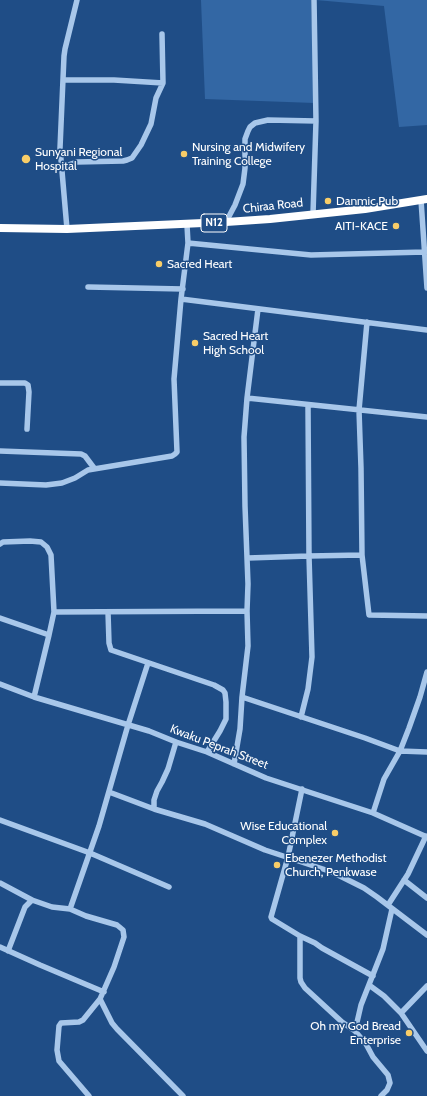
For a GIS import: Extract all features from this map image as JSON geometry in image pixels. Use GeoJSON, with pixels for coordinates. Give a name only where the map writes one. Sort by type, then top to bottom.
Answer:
{"type":"FeatureCollection","features":[{"type":"Feature","properties":{"kind":"highway","name":"Chiraa Road"},"geometry":{"type":"LineString","coordinates":[[0,228],[67,229],[136,225],[188,225],[270,219],[364,209],[424,200]]}},
{"type":"Feature","properties":{"kind":"street"},"geometry":{"type":"LineString","coordinates":[[67,229],[60,148],[65,49],[77,0]]}},
{"type":"Feature","properties":{"kind":"street"},"geometry":{"type":"LineString","coordinates":[[313,214],[316,122],[314,0]]}},
{"type":"Feature","properties":{"kind":"street"},"geometry":{"type":"LineString","coordinates":[[62,167],[77,162],[123,161],[132,158],[151,124],[156,98],[163,83],[162,34]]}},
{"type":"Feature","properties":{"kind":"street"},"geometry":{"type":"LineString","coordinates":[[63,80],[114,80],[163,83]]}},
{"type":"Feature","properties":{"kind":"street"},"geometry":{"type":"LineString","coordinates":[[226,222],[235,206],[243,184],[246,168],[245,139],[250,127],[255,123],[268,120],[316,122]]}},
{"type":"Feature","properties":{"kind":"street"},"geometry":{"type":"LineString","coordinates":[[424,200],[427,288]]}},
{"type":"Feature","properties":{"kind":"street"},"geometry":{"type":"LineString","coordinates":[[0,484],[46,484],[62,482],[75,478],[94,468],[172,456],[177,452],[174,379],[181,298],[188,243],[188,225]]}},
{"type":"Feature","properties":{"kind":"street"},"geometry":{"type":"LineString","coordinates":[[188,243],[311,255],[425,252]]}},
{"type":"Feature","properties":{"kind":"street"},"geometry":{"type":"LineString","coordinates":[[88,287],[182,289]]}},
{"type":"Feature","properties":{"kind":"street"},"geometry":{"type":"LineString","coordinates":[[181,298],[427,330]]}},
{"type":"Feature","properties":{"kind":"street"},"geometry":{"type":"LineString","coordinates":[[234,764],[240,729],[248,646],[248,558],[245,506],[244,437],[247,398],[258,309]]}},
{"type":"Feature","properties":{"kind":"street"},"geometry":{"type":"LineString","coordinates":[[367,322],[359,410],[362,555],[369,615],[427,616]]}},
{"type":"Feature","properties":{"kind":"street"},"geometry":{"type":"LineString","coordinates":[[0,383],[28,385],[27,429]]}},
{"type":"Feature","properties":{"kind":"street"},"geometry":{"type":"LineString","coordinates":[[247,398],[427,417]]}},
{"type":"Feature","properties":{"kind":"street"},"geometry":{"type":"LineString","coordinates":[[301,717],[308,689],[312,657],[309,556],[308,405]]}},
{"type":"Feature","properties":{"kind":"street"},"geometry":{"type":"LineString","coordinates":[[0,451],[81,454],[85,456],[94,468]]}},
{"type":"Feature","properties":{"kind":"street"},"geometry":{"type":"LineString","coordinates":[[0,544],[3,542],[41,542],[47,547],[51,555],[54,612],[34,697]]}},
{"type":"Feature","properties":{"kind":"street"},"geometry":{"type":"LineString","coordinates":[[248,558],[362,555]]}},
{"type":"Feature","properties":{"kind":"street"},"geometry":{"type":"LineString","coordinates":[[54,612],[247,611]]}},
{"type":"Feature","properties":{"kind":"street"},"geometry":{"type":"LineString","coordinates":[[108,612],[109,643],[111,650],[214,685],[223,690],[225,693],[226,702],[226,719],[207,752]]}},
{"type":"Feature","properties":{"kind":"street"},"geometry":{"type":"LineString","coordinates":[[0,618],[49,635]]}},
{"type":"Feature","properties":{"kind":"street"},"geometry":{"type":"LineString","coordinates":[[70,909],[90,853],[148,663]]}},
{"type":"Feature","properties":{"kind":"street"},"geometry":{"type":"LineString","coordinates":[[373,813],[384,779],[400,751],[410,728],[427,672]]}},
{"type":"Feature","properties":{"kind":"street","name":"Kwaku Peprah Street"},"geometry":{"type":"LineString","coordinates":[[0,684],[34,697],[149,731],[207,752],[266,778],[373,813],[427,836]]}},
{"type":"Feature","properties":{"kind":"street"},"geometry":{"type":"LineString","coordinates":[[242,697],[400,751],[427,752]]}},
{"type":"Feature","properties":{"kind":"street"},"geometry":{"type":"LineString","coordinates":[[420,698],[427,697]]}},
{"type":"Feature","properties":{"kind":"street"},"geometry":{"type":"LineString","coordinates":[[154,809],[154,800],[168,769],[176,742]]}},
{"type":"Feature","properties":{"kind":"street"},"geometry":{"type":"LineString","coordinates":[[302,789],[288,857],[271,917],[300,936],[372,976]]}},
{"type":"Feature","properties":{"kind":"street"},"geometry":{"type":"LineString","coordinates":[[109,792],[154,809],[206,824],[265,850],[332,872],[364,888],[427,935]]}},
{"type":"Feature","properties":{"kind":"street"},"geometry":{"type":"LineString","coordinates":[[0,820],[90,853],[169,887]]}},
{"type":"Feature","properties":{"kind":"street"},"geometry":{"type":"LineString","coordinates":[[355,1031],[361,1005],[383,949],[390,907],[427,836]]}},
{"type":"Feature","properties":{"kind":"street"},"geometry":{"type":"LineString","coordinates":[[404,880],[427,898]]}},
{"type":"Feature","properties":{"kind":"street"},"geometry":{"type":"LineString","coordinates":[[0,883],[32,900],[52,907],[70,909],[86,916],[118,925],[123,930],[124,937],[114,967],[100,999],[83,1020],[75,1023],[61,1023],[59,1026],[57,1050],[59,1061],[89,1096]]}},
{"type":"Feature","properties":{"kind":"street"},"geometry":{"type":"LineString","coordinates":[[8,951],[23,912],[32,900]]}},
{"type":"Feature","properties":{"kind":"street"},"geometry":{"type":"LineString","coordinates":[[300,936],[300,978],[303,986],[347,1026],[355,1031],[388,1075],[390,1083],[387,1090],[381,1096]]}},
{"type":"Feature","properties":{"kind":"street"},"geometry":{"type":"LineString","coordinates":[[0,947],[104,992]]}},
{"type":"Feature","properties":{"kind":"street"},"geometry":{"type":"LineString","coordinates":[[369,985],[384,996],[401,1013],[427,1051]]}},
{"type":"Feature","properties":{"kind":"street"},"geometry":{"type":"LineString","coordinates":[[401,1013],[427,986]]}},
{"type":"Feature","properties":{"kind":"street"},"geometry":{"type":"LineString","coordinates":[[100,999],[112,1023],[117,1029],[183,1096]]}},
{"type":"Feature","properties":{"kind":"shaded area"},"geometry":{"type":"Polygon","coordinates":[[[201,0],[311,0],[315,103],[205,99],[201,0]]]}},
{"type":"Feature","properties":{"kind":"shaded area"},"geometry":{"type":"Polygon","coordinates":[[[316,0],[427,0],[427,125],[399,127],[384,6],[316,0]]]}},
{"type":"Feature","properties":{"kind":"place","name":"Nursing and Midwifery Training College"},"geometry":{"type":"Point","coordinates":[184,154]}},
{"type":"Feature","properties":{"kind":"place","name":"Sunyani Regional Hospital"},"geometry":{"type":"Point","coordinates":[26,159]}},
{"type":"Feature","properties":{"kind":"place","name":"Danmic Pub"},"geometry":{"type":"Point","coordinates":[328,201]}},
{"type":"Feature","properties":{"kind":"place","name":"AITI-KACE"},"geometry":{"type":"Point","coordinates":[396,226]}},
{"type":"Feature","properties":{"kind":"place","name":"Sacred Heart"},"geometry":{"type":"Point","coordinates":[159,264]}},
{"type":"Feature","properties":{"kind":"place","name":"Sacred Heart High School"},"geometry":{"type":"Point","coordinates":[195,343]}},
{"type":"Feature","properties":{"kind":"place","name":"Wise Educational Complex"},"geometry":{"type":"Point","coordinates":[335,833]}},
{"type":"Feature","properties":{"kind":"place","name":"Ebenezer Methodist Church, Penkwase"},"geometry":{"type":"Point","coordinates":[277,865]}},
{"type":"Feature","properties":{"kind":"place","name":"Oh my God Bread Enterprise"},"geometry":{"type":"Point","coordinates":[409,1033]}}]}
